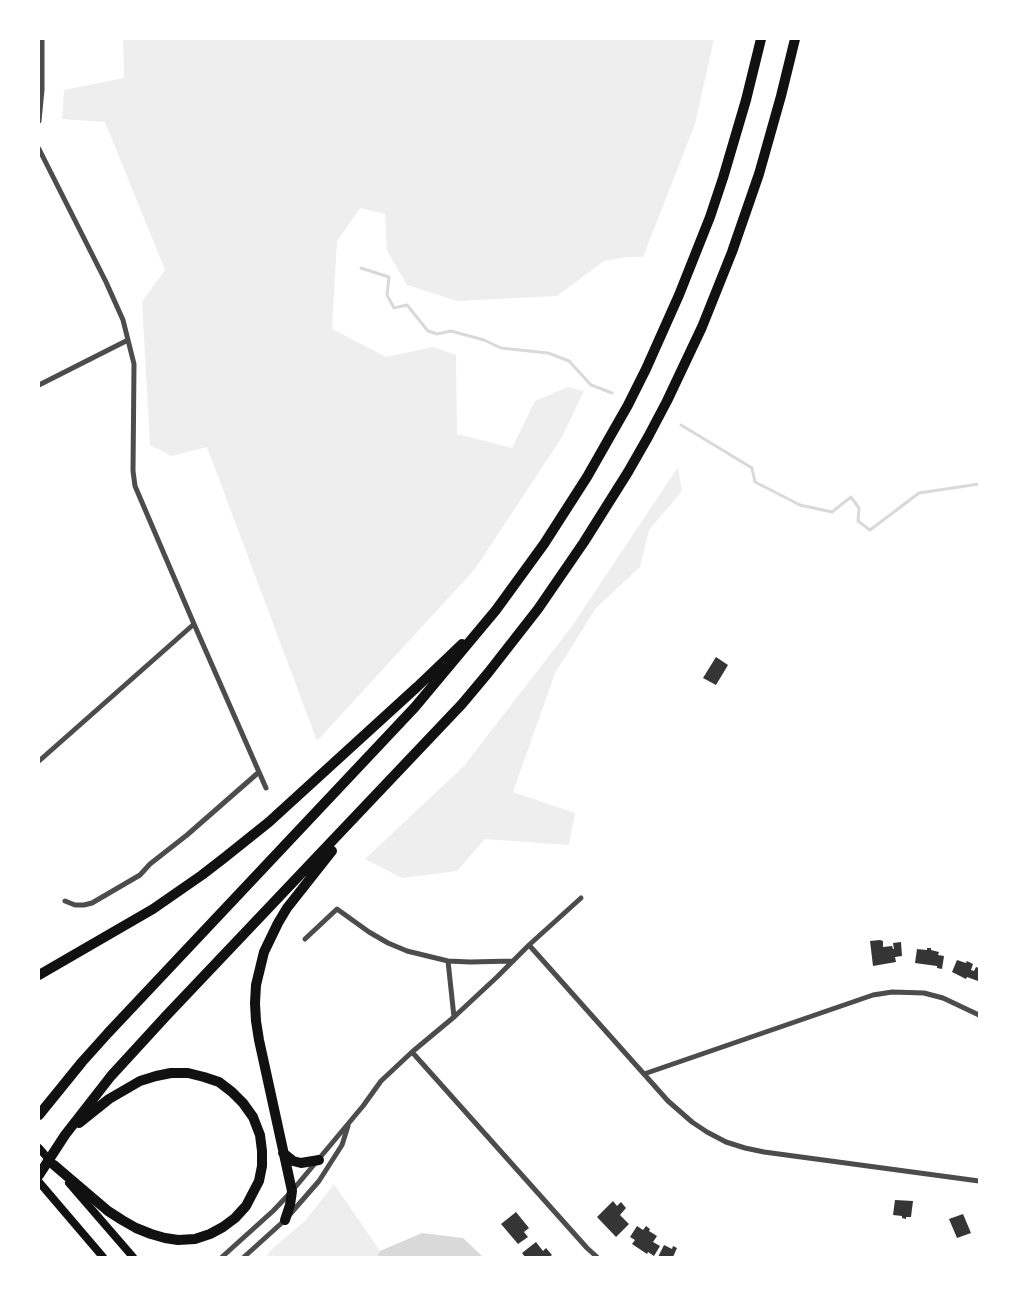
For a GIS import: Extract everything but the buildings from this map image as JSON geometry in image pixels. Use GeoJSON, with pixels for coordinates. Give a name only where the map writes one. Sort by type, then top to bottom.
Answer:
{"type":"FeatureCollection","features":[{"type":"Feature","properties":{"kind":"highway"},"geometry":{"type":"LineString","coordinates":[[39,1115],[108,1032],[415,707],[496,610],[544,544],[587,477],[628,405],[656,349],[696,255],[723,178],[747,100],[761,39]]}},
{"type":"Feature","properties":{"kind":"highway"},"geometry":{"type":"LineString","coordinates":[[39,1175],[65,1135],[81,1118],[111,1076],[441,726],[488,673],[538,609],[584,542],[628,472],[662,410],[702,327],[747,213],[768,145],[795,39]]}},
{"type":"Feature","properties":{"kind":"highway"},"geometry":{"type":"LineString","coordinates":[[39,975],[153,909],[224,858],[269,822],[417,687],[496,610]]}},
{"type":"Feature","properties":{"kind":"highway"},"geometry":{"type":"LineString","coordinates":[[285,1220],[290,1205],[291,1191],[256,1021],[255,1003],[260,967],[270,937],[288,908],[368,804]]}},
{"type":"Feature","properties":{"kind":"highway"},"geometry":{"type":"LineString","coordinates":[[54,1165],[122,1220],[151,1234],[178,1240],[195,1239],[223,1227],[246,1206],[259,1181],[262,1151],[260,1135],[253,1117],[243,1103],[219,1082],[188,1073],[156,1076],[140,1081],[81,1118]]}},
{"type":"Feature","properties":{"kind":"highway"},"geometry":{"type":"LineString","coordinates":[[284,1153],[293,1161],[301,1163],[319,1160]]}},
{"type":"Feature","properties":{"kind":"main road"},"geometry":{"type":"LineString","coordinates":[[39,1148],[133,1257]]}},
{"type":"Feature","properties":{"kind":"main road"},"geometry":{"type":"LineString","coordinates":[[39,1182],[103,1257]]}},
{"type":"Feature","properties":{"kind":"street"},"geometry":{"type":"LineString","coordinates":[[39,121],[42,90],[42,39]]}},
{"type":"Feature","properties":{"kind":"street"},"geometry":{"type":"LineString","coordinates":[[39,149],[123,320],[134,364],[133,471],[135,486],[266,788]]}},
{"type":"Feature","properties":{"kind":"street"},"geometry":{"type":"LineString","coordinates":[[39,385],[128,340]]}},
{"type":"Feature","properties":{"kind":"street"},"geometry":{"type":"LineString","coordinates":[[39,761],[194,624]]}},
{"type":"Feature","properties":{"kind":"street"},"geometry":{"type":"LineString","coordinates":[[65,902],[75,905],[92,903],[140,875],[259,772]]}},
{"type":"Feature","properties":{"kind":"street"},"geometry":{"type":"LineString","coordinates":[[222,1257],[273,1211],[319,1160],[381,1081],[454,1017],[581,898]]}},
{"type":"Feature","properties":{"kind":"street"},"geometry":{"type":"LineString","coordinates":[[305,939],[337,909],[388,943],[427,957],[448,961],[513,961]]}},
{"type":"Feature","properties":{"kind":"street"},"geometry":{"type":"LineString","coordinates":[[529,945],[668,1101],[692,1122],[726,1142],[764,1152],[979,1181]]}},
{"type":"Feature","properties":{"kind":"street"},"geometry":{"type":"LineString","coordinates":[[448,961],[454,1017]]}},
{"type":"Feature","properties":{"kind":"street"},"geometry":{"type":"LineString","coordinates":[[644,1074],[873,995],[892,992],[924,993],[943,998],[979,1015]]}},
{"type":"Feature","properties":{"kind":"street"},"geometry":{"type":"LineString","coordinates":[[412,1052],[597,1257]]}},
{"type":"Feature","properties":{"kind":"street"},"geometry":{"type":"LineString","coordinates":[[244,1257],[304,1200],[331,1163],[342,1144],[349,1123]]}},
{"type":"Feature","properties":{"kind":"shaded area"},"geometry":{"type":"Polygon","coordinates":[[[123,39],[714,39],[695,124],[643,257],[604,261],[557,296],[457,301],[407,285],[387,251],[385,214],[360,208],[337,241],[332,329],[386,357],[433,347],[456,355],[457,434],[512,448],[535,401],[568,387],[584,391],[562,437],[475,569],[317,741],[207,447],[172,456],[150,445],[142,302],[165,270],[105,122],[62,119],[64,90],[124,78],[123,39]]]}},
{"type":"Feature","properties":{"kind":"shaded area"},"geometry":{"type":"Polygon","coordinates":[[[678,467],[682,491],[649,530],[640,567],[596,608],[555,673],[513,792],[575,813],[569,845],[485,839],[457,871],[402,878],[365,859],[464,766],[572,626],[678,467]]]}},
{"type":"Feature","properties":{"kind":"shaded area"},"geometry":{"type":"Polygon","coordinates":[[[334,1184],[380,1251],[377,1257],[266,1257],[305,1221],[334,1184]]]}},
{"type":"Feature","properties":{"kind":"shaded area"},"geometry":{"type":"Polygon","coordinates":[[[422,1233],[463,1238],[483,1257],[377,1257],[380,1251],[422,1233]]]}},
{"type":"Feature","properties":{"kind":"waterway"},"geometry":{"type":"LineString","coordinates":[[361,268],[389,277],[387,295],[394,308],[407,305],[428,331],[437,334],[451,331],[484,340],[501,348],[548,353],[569,361],[591,385],[612,393]]}},
{"type":"Feature","properties":{"kind":"waterway"},"geometry":{"type":"LineString","coordinates":[[681,425],[752,468],[755,482],[800,505],[832,512],[851,497],[859,508],[858,521],[870,530],[919,493],[979,484]]}}]}
